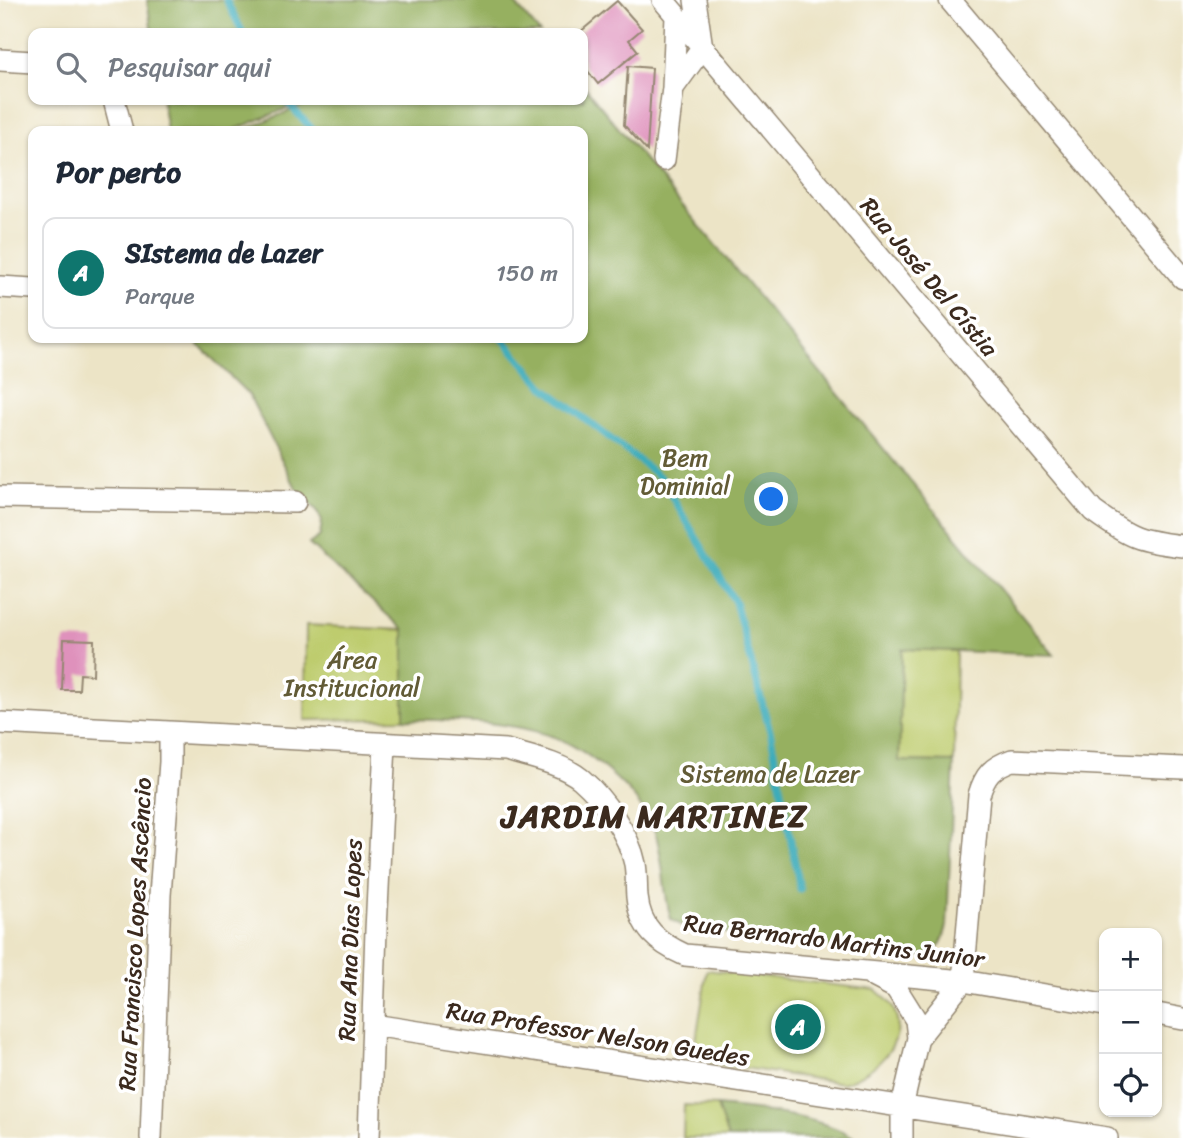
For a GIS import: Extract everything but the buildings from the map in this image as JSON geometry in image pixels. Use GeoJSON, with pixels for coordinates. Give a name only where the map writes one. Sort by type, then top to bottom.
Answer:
{"type":"FeatureCollection","features":[{"type":"Feature","properties":{"kind":"street"},"geometry":{"type":"LineString","coordinates":[[673,88],[702,48],[695,0]]}},
{"type":"Feature","properties":{"kind":"street"},"geometry":{"type":"LineString","coordinates":[[950,0],[1183,278]]}},
{"type":"Feature","properties":{"kind":"street"},"geometry":{"type":"LineString","coordinates":[[664,160],[673,88],[669,8]]}},
{"type":"Feature","properties":{"kind":"street","name":"Rua José Del Cístia"},"geometry":{"type":"LineString","coordinates":[[669,8],[1093,511],[1123,533],[1145,542],[1183,545]]}},
{"type":"Feature","properties":{"kind":"street"},"geometry":{"type":"LineString","coordinates":[[0,60],[28,62]]}},
{"type":"Feature","properties":{"kind":"street"},"geometry":{"type":"LineString","coordinates":[[673,88],[689,78],[701,75],[727,77]]}},
{"type":"Feature","properties":{"kind":"street"},"geometry":{"type":"LineString","coordinates":[[115,105],[121,126]]}},
{"type":"Feature","properties":{"kind":"street"},"geometry":{"type":"LineString","coordinates":[[0,287],[28,289]]}},
{"type":"Feature","properties":{"kind":"street"},"geometry":{"type":"LineString","coordinates":[[0,497],[295,502]]}},
{"type":"Feature","properties":{"kind":"street","name":"Rua Bernardo Martins Junior"},"geometry":{"type":"LineString","coordinates":[[0,723],[506,750],[552,764],[580,778],[624,832],[635,864],[638,901],[646,926],[664,946],[685,955],[963,981],[1099,1004]]}},
{"type":"Feature","properties":{"kind":"street","name":"Rua Francisco Lopes Ascêncio"},"geometry":{"type":"LineString","coordinates":[[151,1138],[160,895],[170,733]]}},
{"type":"Feature","properties":{"kind":"street","name":"Rua Ana Dias Lopes"},"geometry":{"type":"LineString","coordinates":[[369,1138],[385,744]]}},
{"type":"Feature","properties":{"kind":"street"},"geometry":{"type":"LineString","coordinates":[[918,1038],[963,981],[979,795],[989,772],[1012,760],[1183,768]]}},
{"type":"Feature","properties":{"kind":"street"},"geometry":{"type":"LineString","coordinates":[[866,972],[896,988],[916,1020],[918,1038],[902,1107],[902,1138]]}},
{"type":"Feature","properties":{"kind":"street"},"geometry":{"type":"LineString","coordinates":[[1162,1015],[1183,1019]]}},
{"type":"Feature","properties":{"kind":"street","name":"Rua Professor Nelson Guedes"},"geometry":{"type":"LineString","coordinates":[[373,1026],[1107,1138]]}},
{"type":"Feature","properties":{"kind":"green space"},"geometry":{"type":"Polygon","coordinates":[[[147,0],[512,0],[536,28],[151,28],[147,0]]]}},
{"type":"Feature","properties":{"kind":"green space","name":"Bem Dominial"},"geometry":{"type":"Polygon","coordinates":[[[588,91],[1054,655],[902,649],[899,761],[954,762],[947,926],[937,949],[913,958],[684,927],[671,919],[659,845],[649,821],[641,806],[625,787],[596,761],[568,743],[513,726],[404,719],[404,630],[309,544],[320,536],[322,521],[316,509],[299,494],[249,395],[197,343],[588,343],[588,126],[254,126],[303,105],[588,105],[588,91]]]}},
{"type":"Feature","properties":{"kind":"green space"},"geometry":{"type":"Polygon","coordinates":[[[163,105],[295,105],[243,126],[166,126],[163,105]]]}},
{"type":"Feature","properties":{"kind":"green space","name":"Área Institucional"},"geometry":{"type":"Polygon","coordinates":[[[306,625],[404,630],[404,719],[305,720],[306,625]]]}},
{"type":"Feature","properties":{"kind":"green space"},"geometry":{"type":"Polygon","coordinates":[[[902,649],[956,651],[954,762],[899,761],[902,649]]]}},
{"type":"Feature","properties":{"kind":"green space"},"geometry":{"type":"Polygon","coordinates":[[[707,970],[876,990],[891,1004],[897,1019],[897,1032],[893,1043],[877,1064],[854,1079],[842,1083],[693,1060],[707,970]]]}},
{"type":"Feature","properties":{"kind":"green space"},"geometry":{"type":"Polygon","coordinates":[[[684,1105],[717,1106],[728,1138],[683,1138],[684,1105]]]}},
{"type":"Feature","properties":{"kind":"green space"},"geometry":{"type":"Polygon","coordinates":[[[717,1106],[807,1119],[841,1130],[855,1138],[728,1138],[717,1106]]]}},
{"type":"Feature","properties":{"kind":"waterway"},"geometry":{"type":"LineString","coordinates":[[226,0],[240,28]]}},
{"type":"Feature","properties":{"kind":"waterway"},"geometry":{"type":"LineString","coordinates":[[290,105],[309,126]]}},
{"type":"Feature","properties":{"kind":"waterway"},"geometry":{"type":"LineString","coordinates":[[506,343],[544,387],[660,477],[735,602],[771,735],[800,889]]}},
{"type":"Feature","properties":{"kind":"place","name":"SIstema de Lazer"},"geometry":{"type":"Point","coordinates":[798,1027]}},
{"type":"Feature","properties":{"kind":"district","name":"JARDIM MARTINEZ"},"geometry":{"type":"Point","coordinates":[655,816]}},
{"type":"Feature","properties":{"kind":"park label","name":"Sistema de Lazer"},"geometry":{"type":"Point","coordinates":[770,774]}}]}
